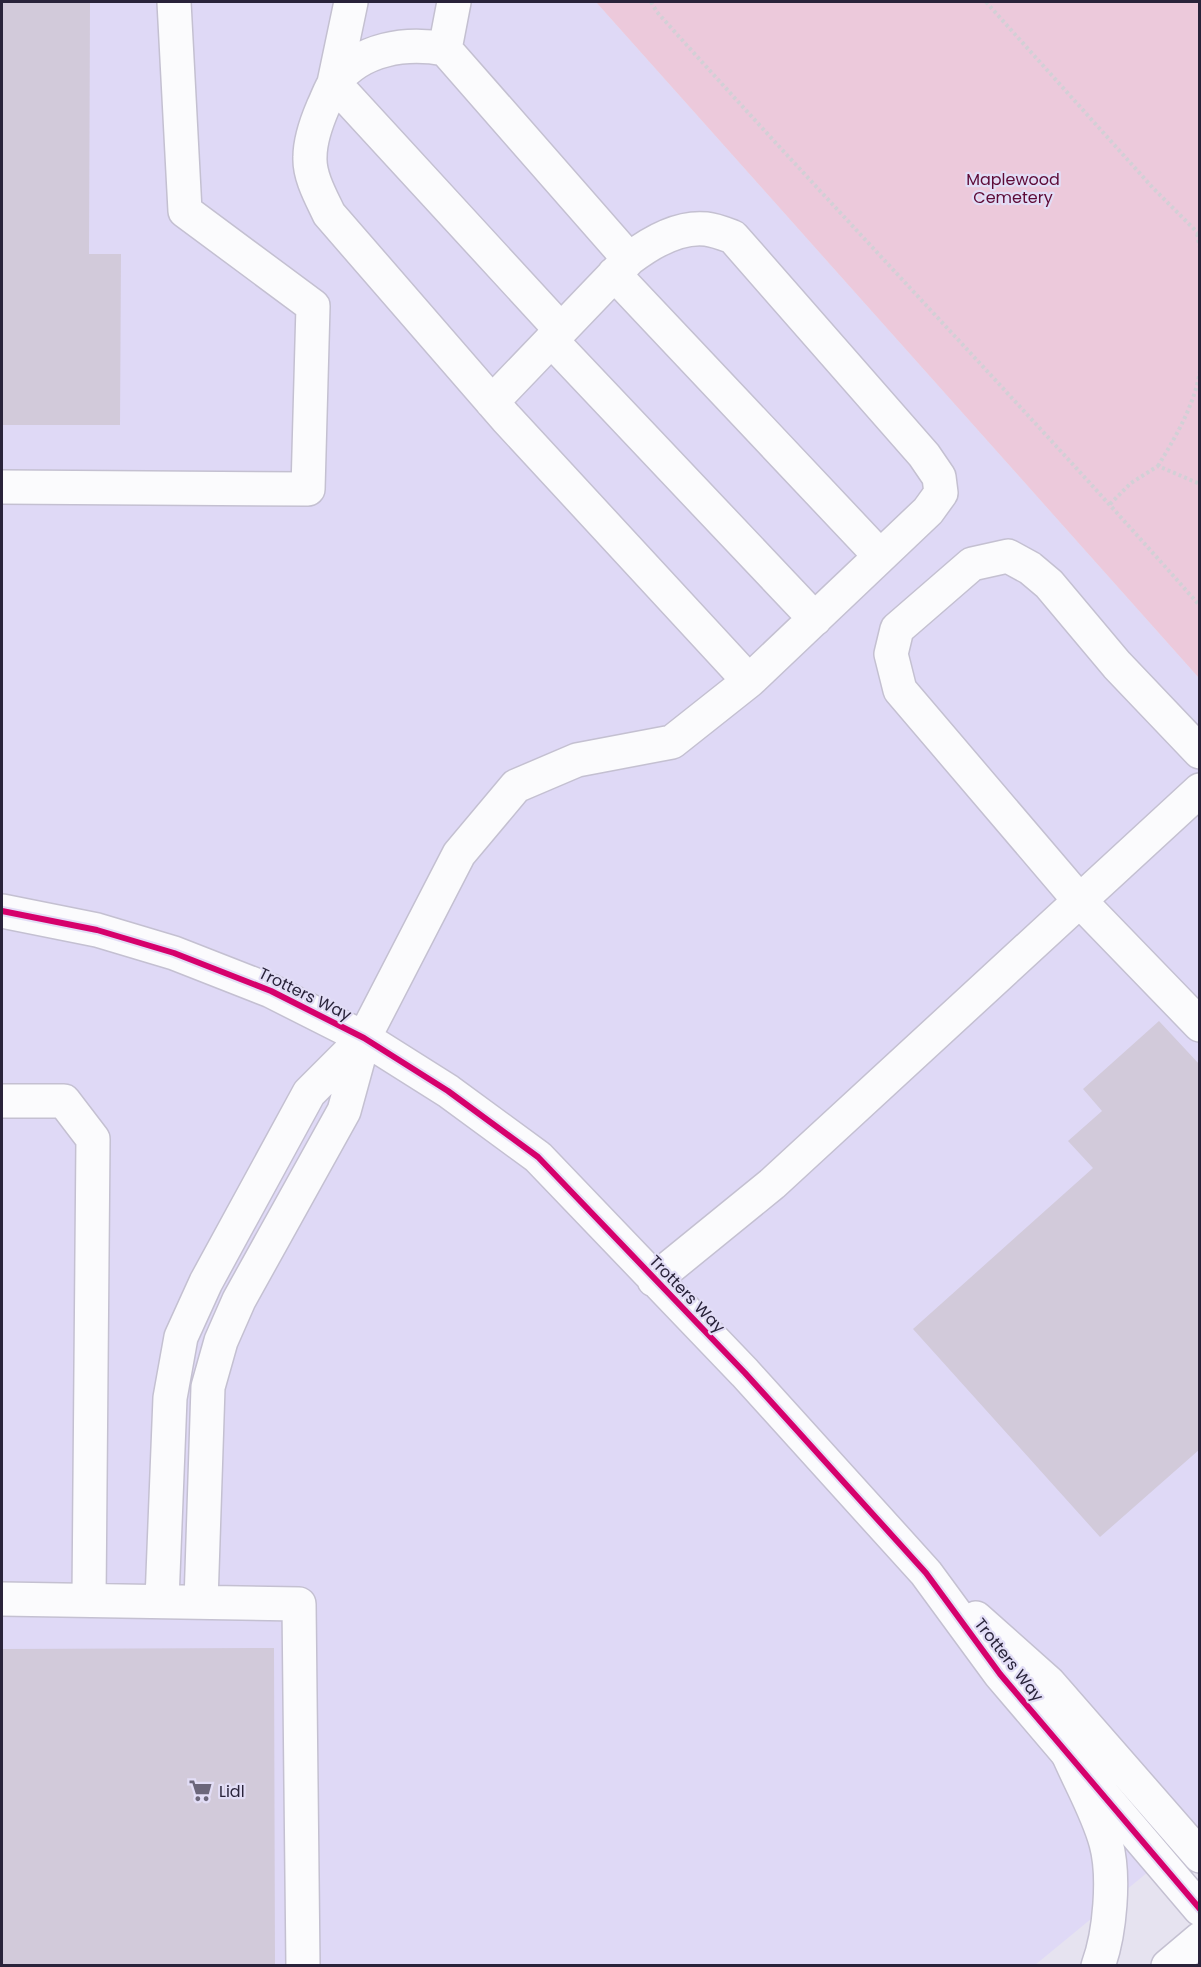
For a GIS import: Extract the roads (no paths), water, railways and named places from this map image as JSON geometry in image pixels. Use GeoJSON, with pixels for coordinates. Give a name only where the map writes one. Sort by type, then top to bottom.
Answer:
{"type":"FeatureCollection","features":[{"type":"Feature","properties":{"kind":"street"},"geometry":{"type":"LineString","coordinates":[[2,487],[308,489],[313,306],[185,211],[174,2]]}},
{"type":"Feature","properties":{"kind":"street"},"geometry":{"type":"LineString","coordinates":[[351,2],[334,82],[318,119],[310,157],[315,183],[329,214],[492,402],[749,681]]}},
{"type":"Feature","properties":{"kind":"street"},"geometry":{"type":"LineString","coordinates":[[445,49],[454,2]]}},
{"type":"Feature","properties":{"kind":"street"},"geometry":{"type":"LineString","coordinates":[[334,82],[357,62],[395,46],[421,45],[445,49],[622,266],[880,556]]}},
{"type":"Feature","properties":{"kind":"street"},"geometry":{"type":"LineString","coordinates":[[334,82],[556,335],[815,619]]}},
{"type":"Feature","properties":{"kind":"street"},"geometry":{"type":"LineString","coordinates":[[201,1602],[208,1387],[221,1341],[239,1300],[344,1111],[364,1038],[459,854],[516,786],[577,760],[672,742],[749,681],[928,512],[941,493],[939,477],[924,455],[733,237],[706,229],[675,233],[646,246],[622,266],[492,402]]}},
{"type":"Feature","properties":{"kind":"street"},"geometry":{"type":"LineString","coordinates":[[1200,752],[1118,665],[1049,584],[1030,568],[1008,556],[972,564],[897,629],[891,654],[900,690],[1078,900],[1200,1025]]}},
{"type":"Feature","properties":{"kind":"street"},"geometry":{"type":"LineString","coordinates":[[654,1280],[766,1190],[1200,790]]}},
{"type":"Feature","properties":{"kind":"street","name":"Trotters Way"},"geometry":{"type":"LineString","coordinates":[[2,911],[97,930],[174,953],[271,991],[364,1038],[448,1091],[538,1157],[745,1373],[926,1573],[1000,1674],[1200,1909]]}},
{"type":"Feature","properties":{"kind":"street"},"geometry":{"type":"LineString","coordinates":[[162,1600],[170,1398],[181,1336],[206,1282],[309,1094],[364,1038]]}},
{"type":"Feature","properties":{"kind":"street"},"geometry":{"type":"LineString","coordinates":[[2,1101],[64,1101],[93,1139],[89,1599]]}},
{"type":"Feature","properties":{"kind":"street","name":"Trotters Way"},"geometry":{"type":"LineString","coordinates":[[926,1573],[1049,1683],[1200,1856]]}},
{"type":"Feature","properties":{"kind":"street"},"geometry":{"type":"LineString","coordinates":[[2,1599],[299,1604],[303,1965]]}},
{"type":"Feature","properties":{"kind":"street"},"geometry":{"type":"LineString","coordinates":[[1068,1754],[1106,1843],[1110,1887],[1104,1951],[1098,1965]]}},
{"type":"Feature","properties":{"kind":"street"},"geometry":{"type":"LineString","coordinates":[[1168,1965],[1200,1939]]}},
{"type":"Feature","properties":{"kind":"place","name":"Lidl"},"geometry":{"type":"Point","coordinates":[201,1791]}},
{"type":"Feature","properties":{"kind":"park label","name":"Maplewood Cemetery"},"geometry":{"type":"Point","coordinates":[1013,188]}}]}
